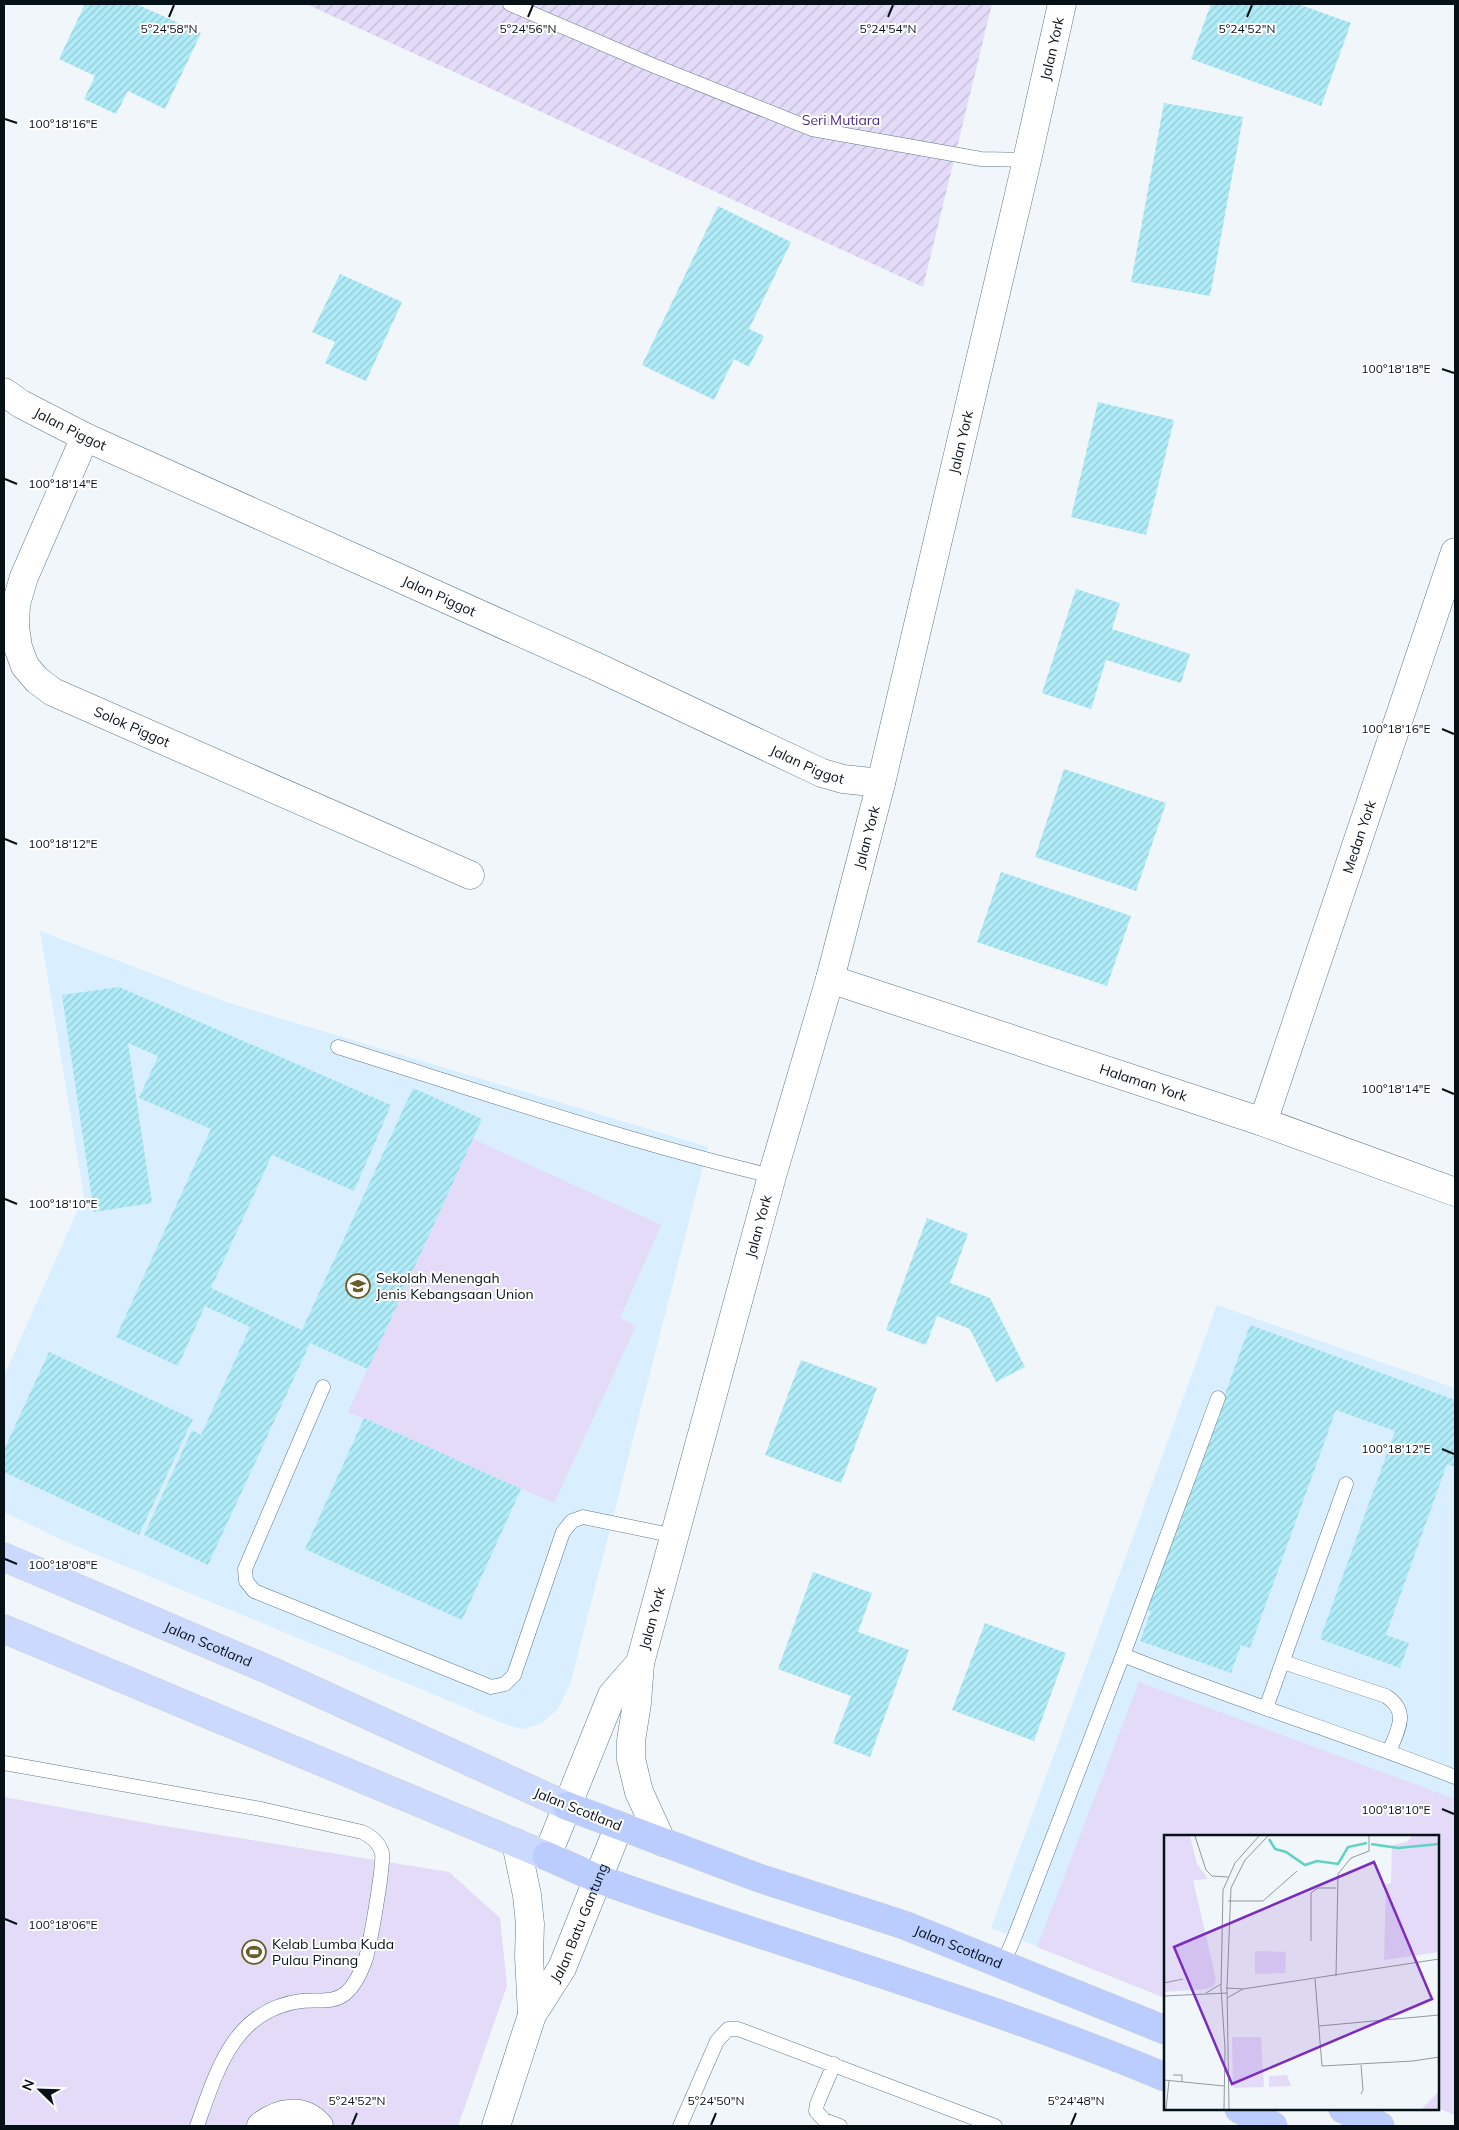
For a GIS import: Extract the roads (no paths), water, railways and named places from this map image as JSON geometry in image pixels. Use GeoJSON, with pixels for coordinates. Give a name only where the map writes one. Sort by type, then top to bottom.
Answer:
{"type":"FeatureCollection","features":[{"type":"Feature","properties":{"kind":"highway","name":"Jalan Scotland"},"geometry":{"type":"LineString","coordinates":[[567,1806],[759,1878],[904,1925],[1164,2030]]}},
{"type":"Feature","properties":{"kind":"highway"},"geometry":{"type":"LineString","coordinates":[[547,1856],[598,1878],[1107,2052],[1164,2077]]}},
{"type":"Feature","properties":{"kind":"highway"},"geometry":{"type":"LineString","coordinates":[[1241,2110],[1274,2126]]}},
{"type":"Feature","properties":{"kind":"highway"},"geometry":{"type":"LineString","coordinates":[[1345,2110],[1380,2126]]}},
{"type":"Feature","properties":{"kind":"main road","name":"Jalan Scotland"},"geometry":{"type":"LineString","coordinates":[[4,1557],[269,1670],[567,1806]]}},
{"type":"Feature","properties":{"kind":"main road"},"geometry":{"type":"LineString","coordinates":[[4,1629],[547,1856]]}},
{"type":"Feature","properties":{"kind":"street","name":"Jalan York"},"geometry":{"type":"LineString","coordinates":[[662,1842],[638,1792],[631,1759],[631,1741],[637,1703],[640,1662],[772,1176],[830,979],[881,783],[1062,4]]}},
{"type":"Feature","properties":{"kind":"street","name":"Jalan Piggot"},"geometry":{"type":"LineString","coordinates":[[4,392],[21,404],[85,437],[593,665],[822,773],[843,779],[881,783]]}},
{"type":"Feature","properties":{"kind":"street","name":"Solok Piggot"},"geometry":{"type":"LineString","coordinates":[[85,437],[24,577],[16,604],[15,627],[18,647],[24,666],[37,680],[53,692],[470,875]]}},
{"type":"Feature","properties":{"kind":"street","name":"Medan York"},"geometry":{"type":"LineString","coordinates":[[1263,1122],[1455,552]]}},
{"type":"Feature","properties":{"kind":"street","name":"Halaman York"},"geometry":{"type":"LineString","coordinates":[[830,979],[1263,1122],[1455,1192]]}},
{"type":"Feature","properties":{"kind":"street","name":"Jalan York"},"geometry":{"type":"LineString","coordinates":[[547,1856],[612,1695],[640,1662]]}},
{"type":"Feature","properties":{"kind":"street","name":"Jalan Batu Gantung"},"geometry":{"type":"LineString","coordinates":[[496,2126],[532,2015],[562,1968],[619,1826]]}},
{"type":"Feature","properties":{"kind":"street","name":"Jalan Batu Gantung"},"geometry":{"type":"LineString","coordinates":[[516,1843],[527,1895],[530,1924],[529,1956],[532,2015]]}},
{"type":"Feature","properties":{"kind":"street"},"geometry":{"type":"LineString","coordinates":[[261,2126],[271,2118],[295,2113],[308,2116],[320,2126]]}},
{"type":"Feature","properties":{"kind":"lane"},"geometry":{"type":"LineString","coordinates":[[510,4],[652,66],[812,129],[981,158],[1027,160]]}},
{"type":"Feature","properties":{"kind":"lane"},"geometry":{"type":"LineString","coordinates":[[338,1047],[629,1138],[705,1160],[772,1176]]}},
{"type":"Feature","properties":{"kind":"lane"},"geometry":{"type":"LineString","coordinates":[[323,1387],[245,1569],[246,1581],[254,1591],[491,1687],[505,1684],[514,1674],[563,1532],[572,1521],[583,1517],[675,1536]]}},
{"type":"Feature","properties":{"kind":"lane"},"geometry":{"type":"LineString","coordinates":[[1003,1964],[1123,1655],[1218,1398]]}},
{"type":"Feature","properties":{"kind":"lane"},"geometry":{"type":"LineString","coordinates":[[1266,1708],[1346,1484]]}},
{"type":"Feature","properties":{"kind":"lane"},"geometry":{"type":"LineString","coordinates":[[1123,1655],[1228,1696],[1455,1777]]}},
{"type":"Feature","properties":{"kind":"lane"},"geometry":{"type":"LineString","coordinates":[[1283,1662],[1386,1696],[1396,1702],[1401,1712],[1400,1724],[1389,1752]]}},
{"type":"Feature","properties":{"kind":"lane"},"geometry":{"type":"LineString","coordinates":[[4,1762],[261,1809],[362,1832],[378,1843],[383,1861],[365,1961],[356,1980],[345,1994],[329,2001],[303,2001],[276,2006],[256,2017],[237,2037],[215,2076],[197,2126]]}},
{"type":"Feature","properties":{"kind":"lane"},"geometry":{"type":"LineString","coordinates":[[680,2126],[717,2041],[728,2028],[738,2029],[834,2064],[995,2126]]}},
{"type":"Feature","properties":{"kind":"lane"},"geometry":{"type":"LineString","coordinates":[[834,2064],[817,2104],[816,2111],[824,2120],[840,2126]]}},
{"type":"Feature","properties":{"kind":"place","name":"Sekolah Menengah Jenis Kebangsaan Union"},"geometry":{"type":"Point","coordinates":[358,1286]}},
{"type":"Feature","properties":{"kind":"place","name":"Kelab Lumba Kuda Pulau Pinang"},"geometry":{"type":"Point","coordinates":[254,1952]}},
{"type":"Feature","properties":{"kind":"park label","name":"Seri Mutiara"},"geometry":{"type":"Point","coordinates":[841,120]}}]}
